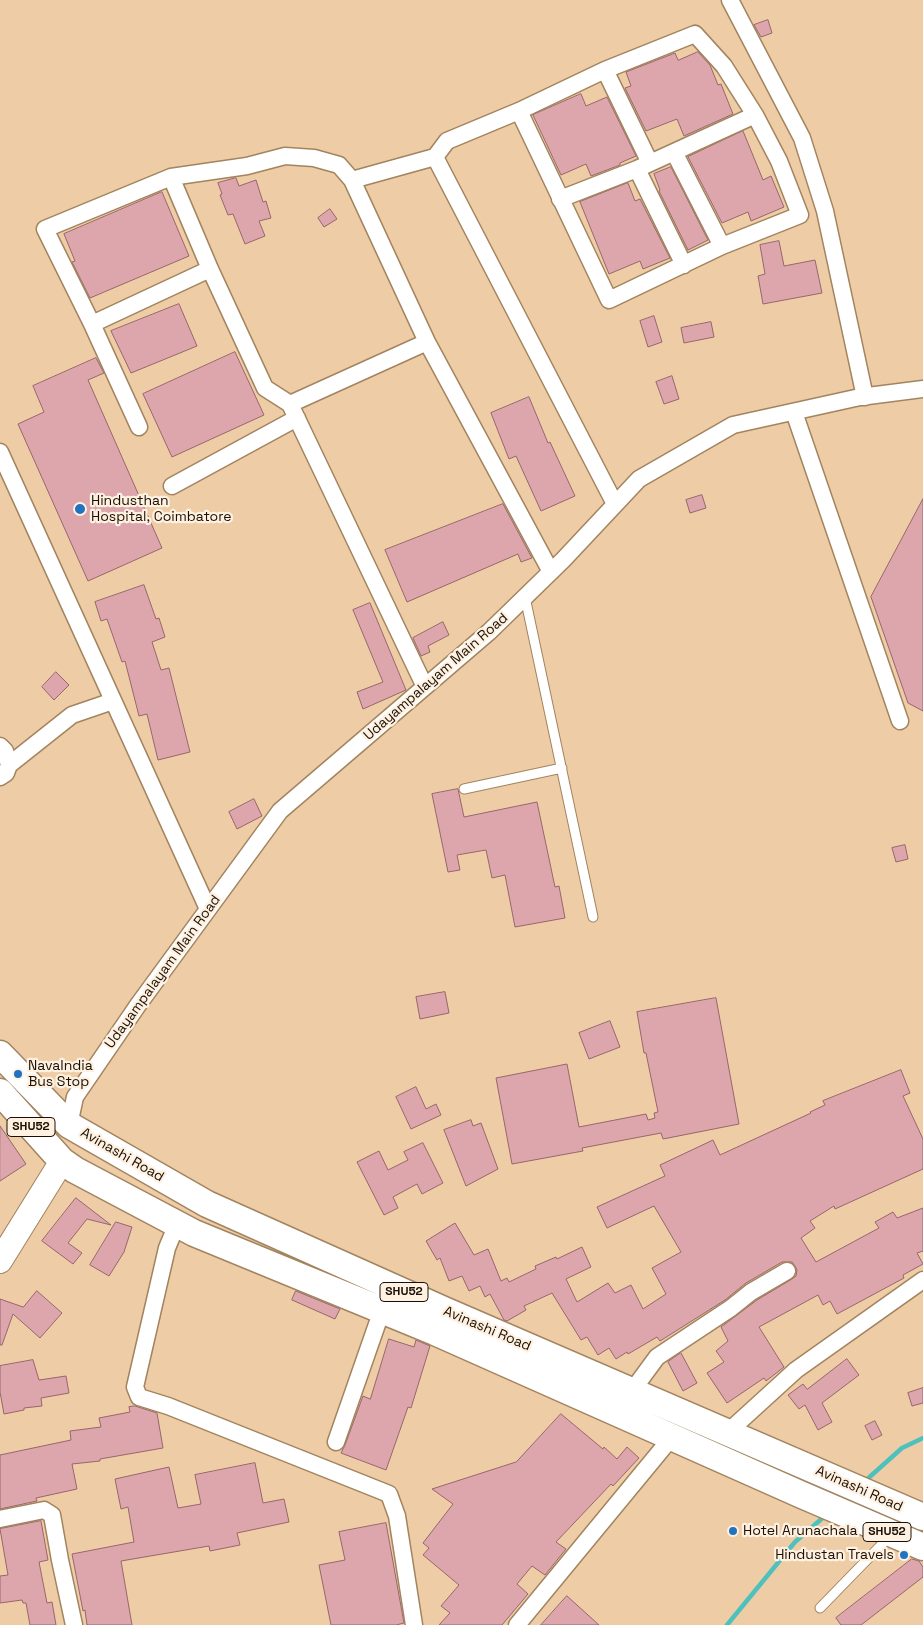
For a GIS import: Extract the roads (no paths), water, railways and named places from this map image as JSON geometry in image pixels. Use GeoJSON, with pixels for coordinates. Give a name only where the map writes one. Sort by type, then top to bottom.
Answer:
{"type":"FeatureCollection","features":[{"type":"Feature","properties":{"kind":"main road","name":"Avinashi Road"},"geometry":{"type":"LineString","coordinates":[[0,1054],[69,1125],[207,1204],[444,1310],[839,1479],[923,1517]]}},
{"type":"Feature","properties":{"kind":"main road","name":"Avinashi Road"},"geometry":{"type":"LineString","coordinates":[[0,1092],[62,1161],[75,1170],[194,1233],[435,1332],[923,1547]]}},
{"type":"Feature","properties":{"kind":"street"},"geometry":{"type":"LineString","coordinates":[[730,0],[802,138],[825,211],[865,397]]}},
{"type":"Feature","properties":{"kind":"street"},"geometry":{"type":"LineString","coordinates":[[352,180],[435,157],[447,141],[519,111],[605,70],[695,34],[724,66],[754,115],[779,161],[800,216],[722,246],[609,300],[519,111]]}},
{"type":"Feature","properties":{"kind":"street"},"geometry":{"type":"LineString","coordinates":[[605,70],[684,265]]}},
{"type":"Feature","properties":{"kind":"street"},"geometry":{"type":"LineString","coordinates":[[560,199],[643,166],[754,115]]}},
{"type":"Feature","properties":{"kind":"street"},"geometry":{"type":"LineString","coordinates":[[674,152],[722,246]]}},
{"type":"Feature","properties":{"kind":"street"},"geometry":{"type":"LineString","coordinates":[[139,427],[92,324],[45,229],[171,177],[247,166],[285,156],[314,158],[339,166],[352,180],[428,342],[550,572]]}},
{"type":"Feature","properties":{"kind":"street"},"geometry":{"type":"LineString","coordinates":[[435,157],[615,504]]}},
{"type":"Feature","properties":{"kind":"street"},"geometry":{"type":"LineString","coordinates":[[171,177],[210,270],[265,388],[294,411],[425,687]]}},
{"type":"Feature","properties":{"kind":"street"},"geometry":{"type":"LineString","coordinates":[[92,324],[210,270]]}},
{"type":"Feature","properties":{"kind":"street"},"geometry":{"type":"LineString","coordinates":[[172,486],[294,411],[428,342]]}},
{"type":"Feature","properties":{"kind":"street","name":"Udayampalayam Main Road"},"geometry":{"type":"LineString","coordinates":[[69,1125],[75,1097],[138,1004],[280,811],[489,632],[550,572],[639,479],[733,425],[865,397],[923,389]]}},
{"type":"Feature","properties":{"kind":"street"},"geometry":{"type":"LineString","coordinates":[[794,412],[900,721]]}},
{"type":"Feature","properties":{"kind":"street"},"geometry":{"type":"LineString","coordinates":[[0,452],[208,909]]}},
{"type":"Feature","properties":{"kind":"street"},"geometry":{"type":"LineString","coordinates":[[5,771],[72,715],[113,701]]}},
{"type":"Feature","properties":{"kind":"street"},"geometry":{"type":"LineString","coordinates":[[0,746],[5,751],[5,771]]}},
{"type":"Feature","properties":{"kind":"street"},"geometry":{"type":"LineString","coordinates":[[0,1261],[62,1161]]}},
{"type":"Feature","properties":{"kind":"street"},"geometry":{"type":"LineString","coordinates":[[176,1224],[167,1248],[135,1387],[139,1397],[168,1406],[389,1494],[397,1516],[414,1625]]}},
{"type":"Feature","properties":{"kind":"street"},"geometry":{"type":"LineString","coordinates":[[632,1391],[658,1357],[718,1317],[751,1292],[787,1271]]}},
{"type":"Feature","properties":{"kind":"street"},"geometry":{"type":"LineString","coordinates":[[728,1432],[796,1370],[923,1280]]}},
{"type":"Feature","properties":{"kind":"street"},"geometry":{"type":"LineString","coordinates":[[336,1442],[382,1310]]}},
{"type":"Feature","properties":{"kind":"street"},"geometry":{"type":"LineString","coordinates":[[518,1625],[672,1437]]}},
{"type":"Feature","properties":{"kind":"street"},"geometry":{"type":"LineString","coordinates":[[0,1519],[44,1510],[52,1515],[74,1625]]}},
{"type":"Feature","properties":{"kind":"lane"},"geometry":{"type":"LineString","coordinates":[[525,597],[593,917]]}},
{"type":"Feature","properties":{"kind":"lane"},"geometry":{"type":"LineString","coordinates":[[464,789],[562,768]]}},
{"type":"Feature","properties":{"kind":"lane"},"geometry":{"type":"LineString","coordinates":[[820,1608],[892,1534]]}},
{"type":"Feature","properties":{"kind":"waterway"},"geometry":{"type":"LineString","coordinates":[[864,1482],[902,1448],[923,1438]]}},
{"type":"Feature","properties":{"kind":"waterway"},"geometry":{"type":"LineString","coordinates":[[727,1625],[795,1542],[826,1515]]}},
{"type":"Feature","properties":{"kind":"place","name":"Hindusthan Hospital, Coimbatore"},"geometry":{"type":"Point","coordinates":[80,509]}},
{"type":"Feature","properties":{"kind":"place","name":"NavaIndia Bus Stop"},"geometry":{"type":"Point","coordinates":[18,1074]}},
{"type":"Feature","properties":{"kind":"place","name":"Hotel Arunachala"},"geometry":{"type":"Point","coordinates":[733,1531]}},
{"type":"Feature","properties":{"kind":"place","name":"Hindustan Travels"},"geometry":{"type":"Point","coordinates":[904,1555]}}]}
